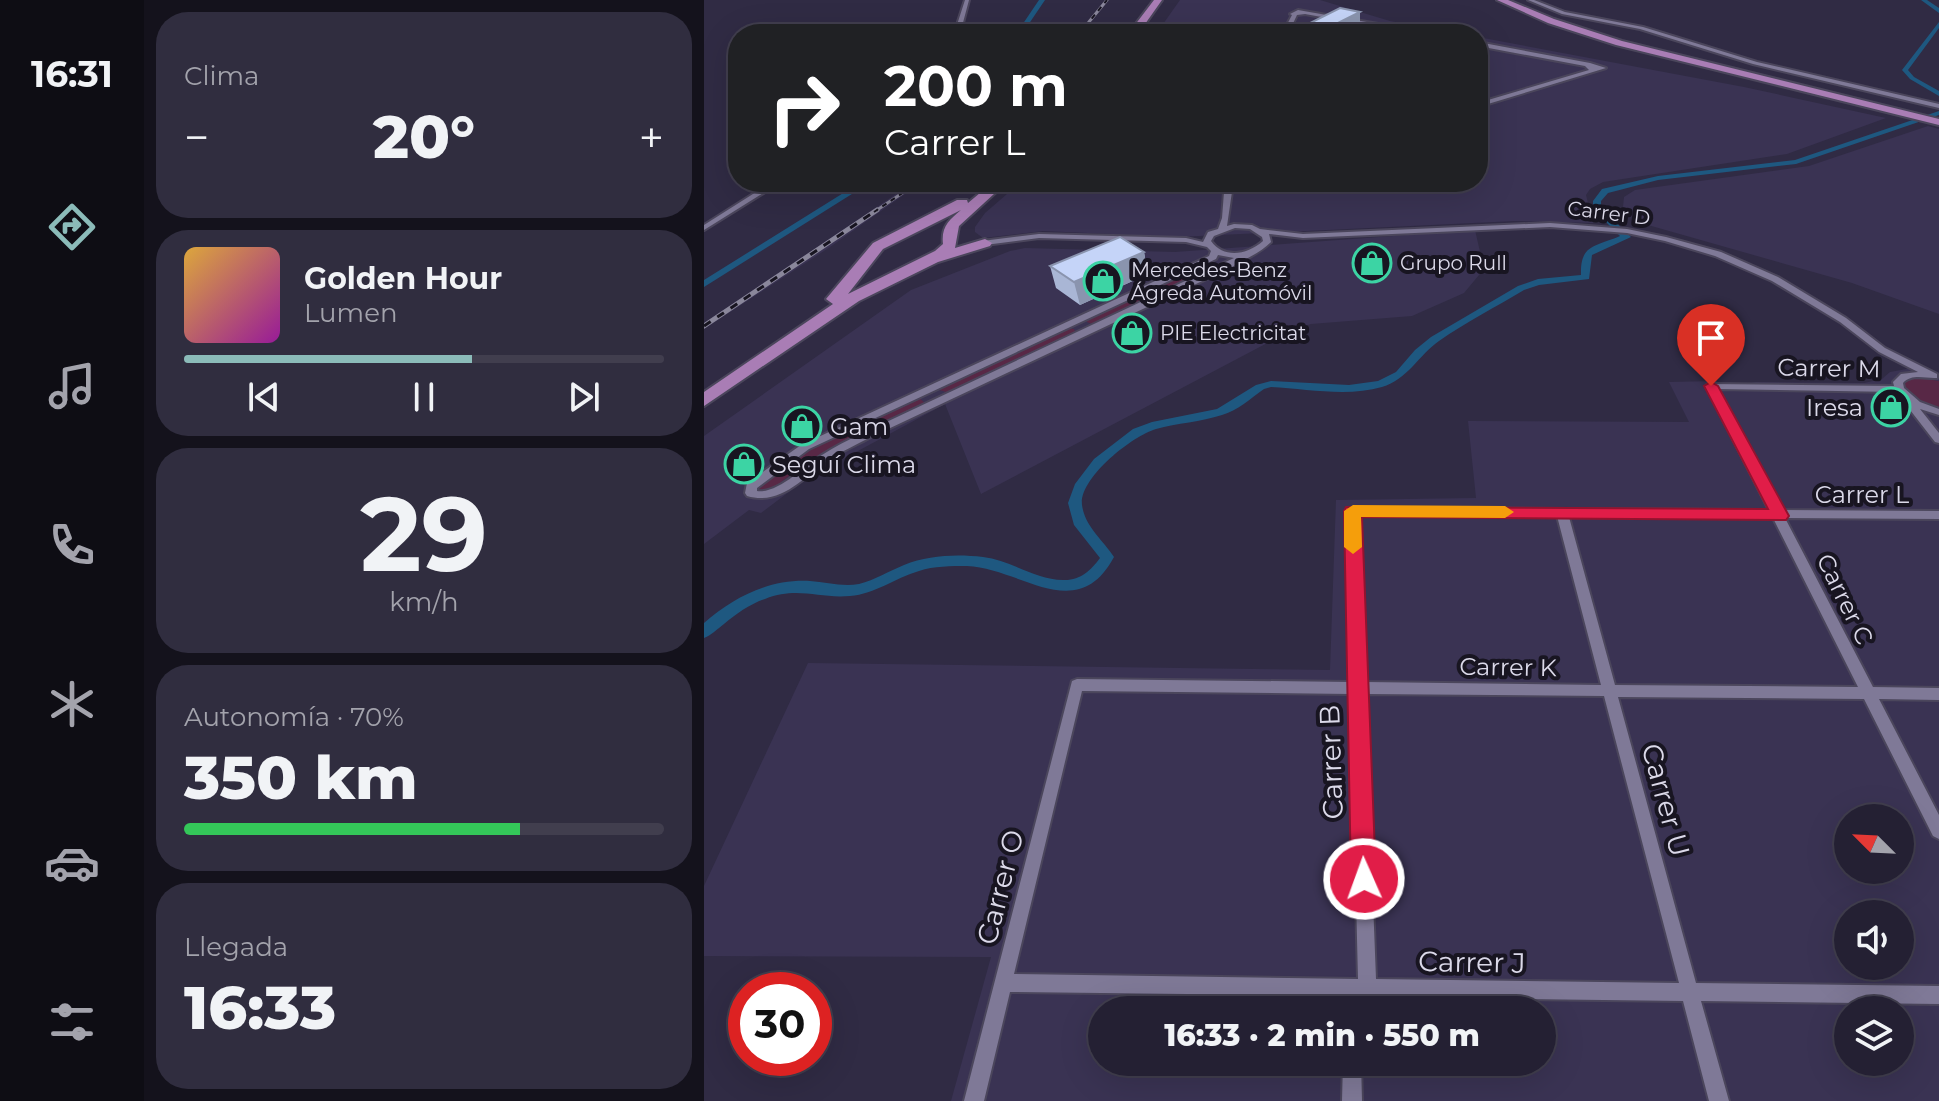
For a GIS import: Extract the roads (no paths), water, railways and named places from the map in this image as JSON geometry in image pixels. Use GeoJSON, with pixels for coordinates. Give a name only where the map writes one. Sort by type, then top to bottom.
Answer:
{"type":"FeatureCollection","features":[{"type":"Feature","properties":{"kind":"highway"},"geometry":{"type":"LineString","coordinates":[[1140,24],[1158,0]]}},
{"type":"Feature","properties":{"kind":"highway"},"geometry":{"type":"LineString","coordinates":[[1149,24],[1166,0]]}},
{"type":"Feature","properties":{"kind":"highway"},"geometry":{"type":"LineString","coordinates":[[1501,0],[1558,24],[1619,43],[1913,112]]}},
{"type":"Feature","properties":{"kind":"highway"},"geometry":{"type":"LineString","coordinates":[[1513,0],[1557,19],[1627,41],[1939,119]]}},
{"type":"Feature","properties":{"kind":"highway"},"geometry":{"type":"LineString","coordinates":[[704,387],[826,306],[848,288],[875,248],[945,215],[975,192]]}},
{"type":"Feature","properties":{"kind":"highway"},"geometry":{"type":"LineString","coordinates":[[933,260],[950,245],[956,220],[989,192]]}},
{"type":"Feature","properties":{"kind":"highway"},"geometry":{"type":"LineString","coordinates":[[908,231],[936,230],[950,237],[985,243]]}},
{"type":"Feature","properties":{"kind":"highway"},"geometry":{"type":"LineString","coordinates":[[704,400],[852,299],[898,274],[985,243]]}},
{"type":"Feature","properties":{"kind":"highway"},"geometry":{"type":"LineString","coordinates":[[862,267],[871,273],[898,274]]}},
{"type":"Feature","properties":{"kind":"street"},"geometry":{"type":"LineString","coordinates":[[960,24],[967,0]]}},
{"type":"Feature","properties":{"kind":"street"},"geometry":{"type":"LineString","coordinates":[[1530,0],[1556,11],[1641,28],[1755,63],[1939,106]]}},
{"type":"Feature","properties":{"kind":"street"},"geometry":{"type":"LineString","coordinates":[[1290,24],[1295,15],[1293,12],[1367,24]]}},
{"type":"Feature","properties":{"kind":"street"},"geometry":{"type":"LineString","coordinates":[[1488,46],[1591,67],[1488,102]]}},
{"type":"Feature","properties":{"kind":"street"},"geometry":{"type":"LineString","coordinates":[[704,228],[761,192]]}},
{"type":"Feature","properties":{"kind":"street"},"geometry":{"type":"LineString","coordinates":[[1227,192],[1224,202],[1228,214],[1247,227]]}},
{"type":"Feature","properties":{"kind":"street"},"geometry":{"type":"LineString","coordinates":[[1222,229],[1228,214]]}},
{"type":"Feature","properties":{"kind":"street","name":"Carrer D"},"geometry":{"type":"LineString","coordinates":[[1247,227],[1303,236],[1550,225],[1627,231],[1692,246],[1745,264],[1805,294],[1882,350],[1936,376]]}},
{"type":"Feature","properties":{"kind":"street"},"geometry":{"type":"LineString","coordinates":[[985,243],[1039,236],[1186,240],[1222,229],[1247,227]]}},
{"type":"Feature","properties":{"kind":"street"},"geometry":{"type":"LineString","coordinates":[[1260,231],[1267,239],[1263,247]]}},
{"type":"Feature","properties":{"kind":"street"},"geometry":{"type":"LineString","coordinates":[[1211,234],[1212,251]]}},
{"type":"Feature","properties":{"kind":"street","name":"Carrer D"},"geometry":{"type":"LineString","coordinates":[[924,389],[805,447],[758,479],[751,486],[751,493],[761,496],[777,492],[827,456],[938,401],[1234,263],[1245,255],[1303,236]]}},
{"type":"Feature","properties":{"kind":"street"},"geometry":{"type":"LineString","coordinates":[[1186,240],[1234,263]]}},
{"type":"Feature","properties":{"kind":"street"},"geometry":{"type":"LineString","coordinates":[[938,401],[924,389],[1074,322],[1212,251],[1245,255]]}},
{"type":"Feature","properties":{"kind":"street"},"geometry":{"type":"LineString","coordinates":[[1074,322],[1089,330]]}},
{"type":"Feature","properties":{"kind":"street","name":"Carrer D"},"geometry":{"type":"LineString","coordinates":[[1882,350],[1894,365],[1902,389],[1939,440]]}},
{"type":"Feature","properties":{"kind":"street","name":"Carrer M"},"geometry":{"type":"LineString","coordinates":[[1711,386],[1902,389],[1912,374],[1936,376]]}},
{"type":"Feature","properties":{"kind":"street","name":"Carrer C"},"geometry":{"type":"LineString","coordinates":[[1711,386],[1939,831]]}},
{"type":"Feature","properties":{"kind":"street"},"geometry":{"type":"LineString","coordinates":[[1902,389],[1939,412]]}},
{"type":"Feature","properties":{"kind":"street","name":"Carrer L"},"geometry":{"type":"LineString","coordinates":[[1353,511],[1939,515]]}},
{"type":"Feature","properties":{"kind":"street","name":"Carrer B"},"geometry":{"type":"LineString","coordinates":[[1353,511],[1365,996]]}},
{"type":"Feature","properties":{"kind":"street","name":"Carrer U"},"geometry":{"type":"LineString","coordinates":[[1562,512],[1719,1101]]}},
{"type":"Feature","properties":{"kind":"street","name":"Carrer K"},"geometry":{"type":"LineString","coordinates":[[1077,685],[1939,694]]}},
{"type":"Feature","properties":{"kind":"street","name":"Carrer O"},"geometry":{"type":"LineString","coordinates":[[974,1101],[1077,685]]}},
{"type":"Feature","properties":{"kind":"street","name":"Carrer J"},"geometry":{"type":"LineString","coordinates":[[1003,983],[1939,995]]}},
{"type":"Feature","properties":{"kind":"street"},"geometry":{"type":"LineString","coordinates":[[1352,1076],[1352,1101]]}},
{"type":"Feature","properties":{"kind":"waterway"},"geometry":{"type":"LineString","coordinates":[[1026,24],[1042,0]]}},
{"type":"Feature","properties":{"kind":"waterway"},"geometry":{"type":"LineString","coordinates":[[1924,0],[1939,11]]}},
{"type":"Feature","properties":{"kind":"waterway"},"geometry":{"type":"LineString","coordinates":[[1939,24],[1905,70],[1912,78],[1939,94]]}},
{"type":"Feature","properties":{"kind":"waterway"},"geometry":{"type":"LineString","coordinates":[[704,632],[740,604],[767,592],[796,587],[854,590],[919,565],[937,562],[983,562],[1056,585],[1084,581],[1100,569],[1107,557],[1081,525],[1075,503],[1081,484],[1098,462],[1137,432],[1221,412],[1260,387],[1271,384],[1349,388],[1381,384],[1400,374],[1435,339],[1521,288],[1538,282],[1586,277],[1585,258],[1588,253],[1626,237],[1597,209],[1597,201],[1605,191],[1658,178],[1796,162],[1939,113]]}},
{"type":"Feature","properties":{"kind":"waterway"},"geometry":{"type":"LineString","coordinates":[[704,284],[851,192]]}},
{"type":"Feature","properties":{"kind":"railway"},"geometry":{"type":"LineString","coordinates":[[1087,24],[1107,0]]}},
{"type":"Feature","properties":{"kind":"railway"},"geometry":{"type":"LineString","coordinates":[[877,210],[904,192]]}},
{"type":"Feature","properties":{"kind":"railway"},"geometry":{"type":"LineString","coordinates":[[704,326],[877,210]]}},
{"type":"Feature","properties":{"kind":"place","name":"Grupo Rull"},"geometry":{"type":"Point","coordinates":[1372,263]}},
{"type":"Feature","properties":{"kind":"place","name":"Mercedes-Benz Ágreda Automóvil"},"geometry":{"type":"Point","coordinates":[1103,281]}},
{"type":"Feature","properties":{"kind":"place","name":"PIE Electricitat"},"geometry":{"type":"Point","coordinates":[1132,333]}},
{"type":"Feature","properties":{"kind":"place","name":"Iresa"},"geometry":{"type":"Point","coordinates":[1891,407]}},
{"type":"Feature","properties":{"kind":"place","name":"Gam"},"geometry":{"type":"Point","coordinates":[802,426]}},
{"type":"Feature","properties":{"kind":"place","name":"Seguí Clima"},"geometry":{"type":"Point","coordinates":[744,464]}}]}
